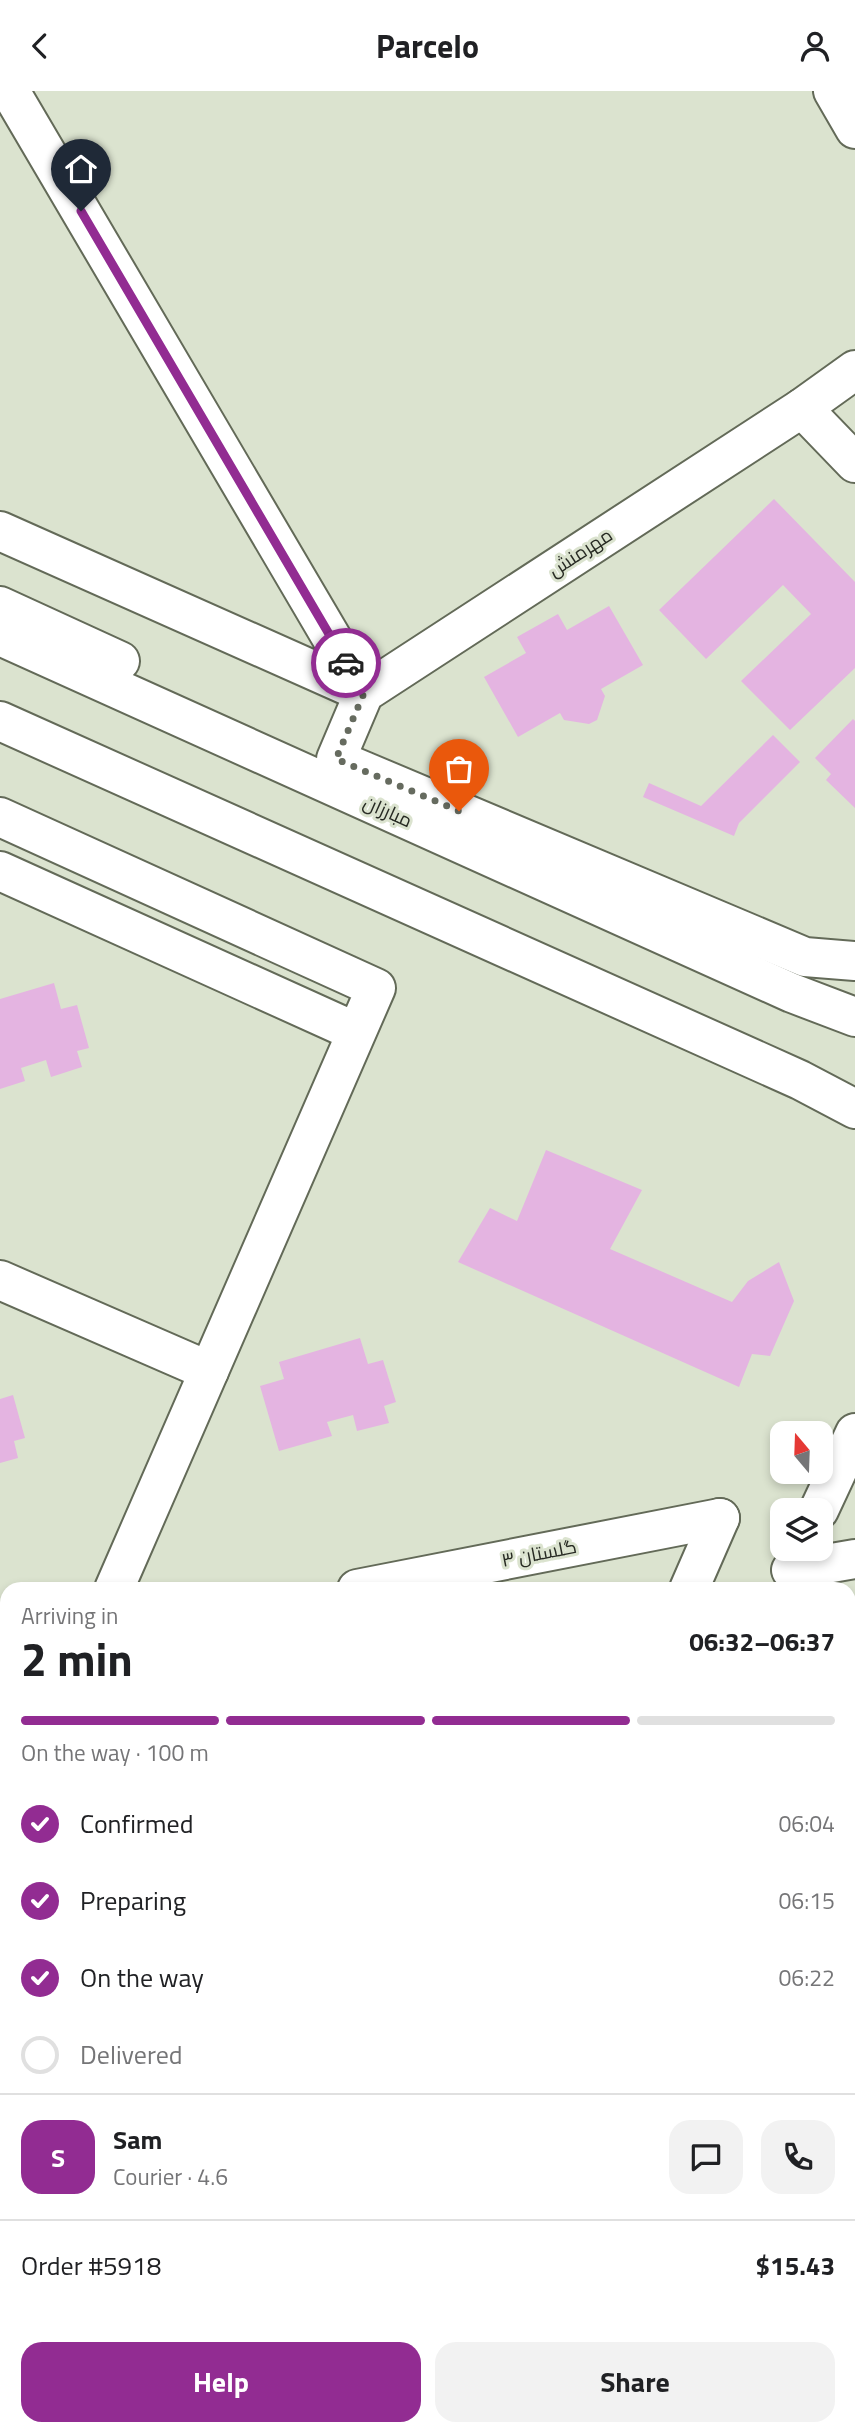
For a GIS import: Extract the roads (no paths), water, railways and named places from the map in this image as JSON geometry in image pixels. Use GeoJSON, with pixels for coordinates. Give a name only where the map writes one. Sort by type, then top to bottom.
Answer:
{"type":"FeatureCollection","features":[{"type":"Feature","properties":{"kind":"street"},"geometry":{"type":"LineString","coordinates":[[10,91],[364,693]]}},
{"type":"Feature","properties":{"kind":"street"},"geometry":{"type":"LineString","coordinates":[[833,91],[855,129]]}},
{"type":"Feature","properties":{"kind":"street","name":"مهرمنش"},"geometry":{"type":"LineString","coordinates":[[364,693],[802,408],[855,370]]}},
{"type":"Feature","properties":{"kind":"street"},"geometry":{"type":"LineString","coordinates":[[802,408],[855,463]]}},
{"type":"Feature","properties":{"kind":"street"},"geometry":{"type":"LineString","coordinates":[[0,531],[364,693]]}},
{"type":"Feature","properties":{"kind":"street","name":"مبارزان"},"geometry":{"type":"LineString","coordinates":[[0,606],[336,759],[804,957],[855,961]]}},
{"type":"Feature","properties":{"kind":"street","name":"مبارزان"},"geometry":{"type":"LineString","coordinates":[[0,636],[792,993],[855,1017]]}},
{"type":"Feature","properties":{"kind":"street"},"geometry":{"type":"LineString","coordinates":[[336,759],[364,693]]}},
{"type":"Feature","properties":{"kind":"street"},"geometry":{"type":"LineString","coordinates":[[0,721],[800,1080],[855,1109]]}},
{"type":"Feature","properties":{"kind":"street"},"geometry":{"type":"LineString","coordinates":[[0,817],[376,988],[117,1582]]}},
{"type":"Feature","properties":{"kind":"street"},"geometry":{"type":"LineString","coordinates":[[0,871],[356,1032]]}},
{"type":"Feature","properties":{"kind":"street"},"geometry":{"type":"LineString","coordinates":[[0,1280],[209,1371]]}},
{"type":"Feature","properties":{"kind":"street"},"geometry":{"type":"LineString","coordinates":[[825,1498],[855,1433]]}},
{"type":"Feature","properties":{"kind":"street","name":"گلستان ۳"},"geometry":{"type":"LineString","coordinates":[[393,1582],[720,1518],[692,1582]]}},
{"type":"Feature","properties":{"kind":"street"},"geometry":{"type":"LineString","coordinates":[[791,1569],[855,1559]]}}]}
